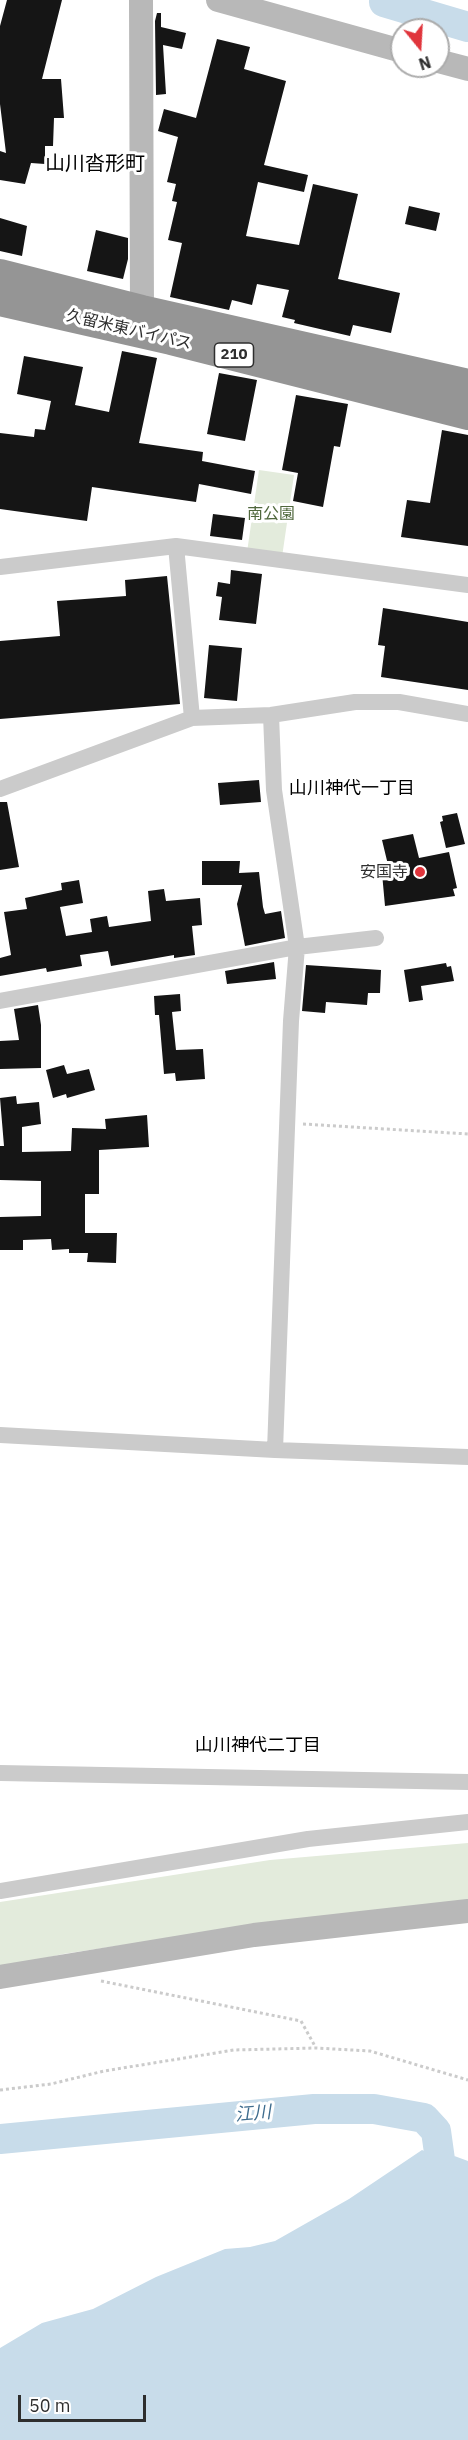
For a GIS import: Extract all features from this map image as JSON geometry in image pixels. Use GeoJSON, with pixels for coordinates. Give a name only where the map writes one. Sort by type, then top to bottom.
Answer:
{"type":"FeatureCollection","features":[{"type":"Feature","properties":{"kind":"highway","name":"久留米東バイパス"},"geometry":{"type":"LineString","coordinates":[[0,275],[468,385]]}},
{"type":"Feature","properties":{"kind":"highway","name":"久留米東バイパス"},"geometry":{"type":"LineString","coordinates":[[0,300],[171,339],[468,414]]}},
{"type":"Feature","properties":{"kind":"street"},"geometry":{"type":"LineString","coordinates":[[141,0],[142,310]]}},
{"type":"Feature","properties":{"kind":"street"},"geometry":{"type":"LineString","coordinates":[[218,0],[390,48]]}},
{"type":"Feature","properties":{"kind":"street"},"geometry":{"type":"LineString","coordinates":[[450,64],[468,69]]}},
{"type":"Feature","properties":{"kind":"street"},"geometry":{"type":"LineString","coordinates":[[0,567],[176,546],[468,585]]}},
{"type":"Feature","properties":{"kind":"street"},"geometry":{"type":"LineString","coordinates":[[176,546],[192,718]]}},
{"type":"Feature","properties":{"kind":"street"},"geometry":{"type":"LineString","coordinates":[[0,789],[192,718],[271,715],[355,702],[399,702],[468,714]]}},
{"type":"Feature","properties":{"kind":"street"},"geometry":{"type":"LineString","coordinates":[[271,715],[274,790],[297,948],[291,1021],[289,1123],[275,1450]]}},
{"type":"Feature","properties":{"kind":"street"},"geometry":{"type":"LineString","coordinates":[[0,1001],[297,948],[376,938]]}},
{"type":"Feature","properties":{"kind":"street"},"geometry":{"type":"LineString","coordinates":[[0,1435],[275,1450],[468,1457]]}},
{"type":"Feature","properties":{"kind":"street"},"geometry":{"type":"LineString","coordinates":[[0,1773],[468,1782]]}},
{"type":"Feature","properties":{"kind":"street"},"geometry":{"type":"LineString","coordinates":[[0,1891],[309,1839],[468,1822]]}},
{"type":"Feature","properties":{"kind":"street"},"geometry":{"type":"LineString","coordinates":[[0,1977],[254,1935],[468,1911]]}},
{"type":"Feature","properties":{"kind":"path"},"geometry":{"type":"LineString","coordinates":[[289,1123],[468,1134]]}},
{"type":"Feature","properties":{"kind":"path"},"geometry":{"type":"LineString","coordinates":[[98,1981],[301,2021],[316,2048]]}},
{"type":"Feature","properties":{"kind":"path"},"geometry":{"type":"LineString","coordinates":[[0,2090],[51,2084],[104,2071],[234,2050],[316,2048],[370,2051],[468,2080]]}},
{"type":"Feature","properties":{"kind":"green space","name":"南公園"},"geometry":{"type":"Polygon","coordinates":[[[259,470],[294,475],[282,557],[247,552],[259,470]]]}},
{"type":"Feature","properties":{"kind":"green space"},"geometry":{"type":"Polygon","coordinates":[[[468,1843],[468,1904],[243,1927],[63,1954],[0,1968],[0,1902],[270,1860],[468,1843]]]}},
{"type":"Feature","properties":{"kind":"water"},"geometry":{"type":"Polygon","coordinates":[[[422,2150],[461,2168],[468,2164],[468,2440],[0,2440],[0,2348],[42,2323],[93,2309],[156,2277],[225,2249],[250,2247],[275,2241],[349,2199],[422,2150]]]}},
{"type":"Feature","properties":{"kind":"building"},"geometry":{"type":"Polygon","coordinates":[[[7,0],[62,0],[42,79],[61,79],[64,118],[54,118],[53,146],[45,146],[45,164],[31,163],[25,184],[0,180],[0,151],[6,153],[0,104],[0,26],[7,0]]]}},
{"type":"Feature","properties":{"kind":"building"},"geometry":{"type":"Polygon","coordinates":[[[157,13],[161,13],[161,27],[186,33],[182,49],[163,45],[166,94],[156,95],[155,21],[157,13]]]}},
{"type":"Feature","properties":{"kind":"building"},"geometry":{"type":"Polygon","coordinates":[[[217,39],[250,47],[244,69],[286,81],[264,165],[308,175],[304,192],[258,182],[246,236],[299,245],[313,184],[358,194],[338,279],[400,293],[391,333],[353,325],[350,336],[294,323],[295,320],[282,317],[289,290],[257,284],[252,305],[232,300],[229,310],[170,297],[182,243],[168,240],[177,202],[172,201],[176,184],[167,182],[178,137],[158,131],[164,109],[196,118],[217,39]]]}},
{"type":"Feature","properties":{"kind":"building"},"geometry":{"type":"Polygon","coordinates":[[[409,206],[440,213],[436,231],[405,224],[409,206]]]}},
{"type":"Feature","properties":{"kind":"building"},"geometry":{"type":"Polygon","coordinates":[[[0,218],[27,226],[22,256],[0,251],[0,218]]]}},
{"type":"Feature","properties":{"kind":"building"},"geometry":{"type":"Polygon","coordinates":[[[96,230],[128,238],[128,259],[123,279],[87,271],[96,230]]]}},
{"type":"Feature","properties":{"kind":"building"},"geometry":{"type":"Polygon","coordinates":[[[122,351],[157,358],[139,443],[203,452],[202,461],[255,471],[251,494],[199,484],[196,502],[92,487],[87,521],[0,509],[0,433],[34,437],[35,429],[45,430],[51,401],[17,394],[24,356],[83,367],[75,405],[109,412],[122,351]]]}},
{"type":"Feature","properties":{"kind":"building"},"geometry":{"type":"Polygon","coordinates":[[[219,373],[257,380],[245,441],[207,434],[219,373]]]}},
{"type":"Feature","properties":{"kind":"building"},"geometry":{"type":"Polygon","coordinates":[[[296,395],[348,404],[340,447],[334,446],[323,507],[293,501],[298,473],[282,470],[296,395]]]}},
{"type":"Feature","properties":{"kind":"building"},"geometry":{"type":"Polygon","coordinates":[[[442,430],[468,435],[468,546],[401,537],[407,500],[430,503],[442,430]]]}},
{"type":"Feature","properties":{"kind":"building"},"geometry":{"type":"Polygon","coordinates":[[[213,514],[245,518],[242,540],[210,536],[213,514]]]}},
{"type":"Feature","properties":{"kind":"building"},"geometry":{"type":"Polygon","coordinates":[[[231,570],[262,574],[256,624],[219,620],[222,597],[216,596],[218,582],[230,584],[231,570]]]}},
{"type":"Feature","properties":{"kind":"building"},"geometry":{"type":"Polygon","coordinates":[[[167,576],[180,704],[0,719],[0,641],[60,636],[57,601],[126,596],[125,580],[167,576]]]}},
{"type":"Feature","properties":{"kind":"building"},"geometry":{"type":"Polygon","coordinates":[[[383,608],[468,622],[468,690],[381,677],[385,646],[378,645],[383,608]]]}},
{"type":"Feature","properties":{"kind":"building"},"geometry":{"type":"Polygon","coordinates":[[[209,645],[242,648],[237,701],[204,698],[209,645]]]}},
{"type":"Feature","properties":{"kind":"building"},"geometry":{"type":"Polygon","coordinates":[[[259,780],[261,802],[220,805],[218,783],[259,780]]]}},
{"type":"Feature","properties":{"kind":"building"},"geometry":{"type":"Polygon","coordinates":[[[0,802],[7,802],[19,867],[0,870],[0,802]]]}},
{"type":"Feature","properties":{"kind":"building"},"geometry":{"type":"Polygon","coordinates":[[[457,813],[465,844],[446,848],[440,822],[443,821],[442,816],[457,813]]]}},
{"type":"Feature","properties":{"kind":"building"},"geometry":{"type":"Polygon","coordinates":[[[413,834],[419,858],[449,852],[457,888],[453,889],[455,896],[385,906],[382,873],[389,869],[382,840],[413,834]]]}},
{"type":"Feature","properties":{"kind":"building"},"geometry":{"type":"Polygon","coordinates":[[[202,861],[240,861],[239,873],[259,872],[265,914],[281,911],[285,938],[245,946],[237,904],[242,885],[202,885],[202,861]]]}},
{"type":"Feature","properties":{"kind":"building"},"geometry":{"type":"Polygon","coordinates":[[[79,880],[83,903],[60,907],[66,936],[92,932],[90,919],[107,916],[109,927],[151,921],[148,891],[164,889],[166,901],[200,898],[202,925],[192,926],[195,955],[174,958],[174,955],[111,966],[108,951],[80,955],[82,966],[47,972],[46,968],[0,976],[0,958],[11,955],[4,912],[27,909],[25,898],[62,890],[61,883],[79,880]]]}},
{"type":"Feature","properties":{"kind":"building"},"geometry":{"type":"Polygon","coordinates":[[[274,962],[276,979],[227,984],[225,971],[274,962]]]}},
{"type":"Feature","properties":{"kind":"building"},"geometry":{"type":"Polygon","coordinates":[[[446,963],[447,967],[451,966],[454,981],[421,986],[423,1000],[409,1002],[404,970],[446,963]]]}},
{"type":"Feature","properties":{"kind":"building"},"geometry":{"type":"Polygon","coordinates":[[[306,965],[381,970],[380,993],[368,993],[367,1005],[326,1002],[325,1013],[302,1011],[306,965]]]}},
{"type":"Feature","properties":{"kind":"building"},"geometry":{"type":"Polygon","coordinates":[[[180,994],[181,1011],[172,1012],[176,1050],[203,1049],[205,1079],[176,1081],[175,1073],[164,1074],[159,1015],[155,1015],[154,996],[180,994]]]}},
{"type":"Feature","properties":{"kind":"building"},"geometry":{"type":"Polygon","coordinates":[[[38,1005],[41,1025],[41,1068],[0,1069],[0,1041],[19,1040],[14,1009],[38,1005]]]}},
{"type":"Feature","properties":{"kind":"building"},"geometry":{"type":"Polygon","coordinates":[[[64,1065],[67,1074],[89,1069],[95,1090],[67,1098],[66,1094],[53,1098],[46,1070],[64,1065]]]}},
{"type":"Feature","properties":{"kind":"building"},"geometry":{"type":"Polygon","coordinates":[[[16,1096],[17,1104],[39,1102],[41,1124],[22,1127],[22,1152],[71,1151],[72,1128],[106,1129],[105,1119],[147,1115],[149,1147],[99,1150],[99,1194],[85,1194],[85,1233],[117,1233],[116,1263],[87,1262],[88,1253],[69,1253],[69,1249],[52,1250],[51,1239],[23,1240],[23,1250],[0,1250],[0,1217],[41,1216],[41,1181],[0,1180],[0,1146],[4,1146],[0,1098],[16,1096]]]}},
{"type":"Feature","properties":{"kind":"waterway"},"geometry":{"type":"LineString","coordinates":[[376,0],[384,2]]}},
{"type":"Feature","properties":{"kind":"waterway"},"geometry":{"type":"LineString","coordinates":[[384,2],[468,27]]}},
{"type":"Feature","properties":{"kind":"waterway","name":"江川"},"geometry":{"type":"LineString","coordinates":[[0,2139],[314,2109],[374,2109],[424,2118],[436,2131],[441,2167],[468,2177]]}},
{"type":"Feature","properties":{"kind":"place","name":"安国寺"},"geometry":{"type":"Point","coordinates":[420,872]}},
{"type":"Feature","properties":{"kind":"district","name":"山川沓形町"},"geometry":{"type":"Point","coordinates":[95,164]}},
{"type":"Feature","properties":{"kind":"district","name":"山川神代一丁目"},"geometry":{"type":"Point","coordinates":[352,789]}},
{"type":"Feature","properties":{"kind":"district","name":"山川神代二丁目"},"geometry":{"type":"Point","coordinates":[258,1746]}}]}
